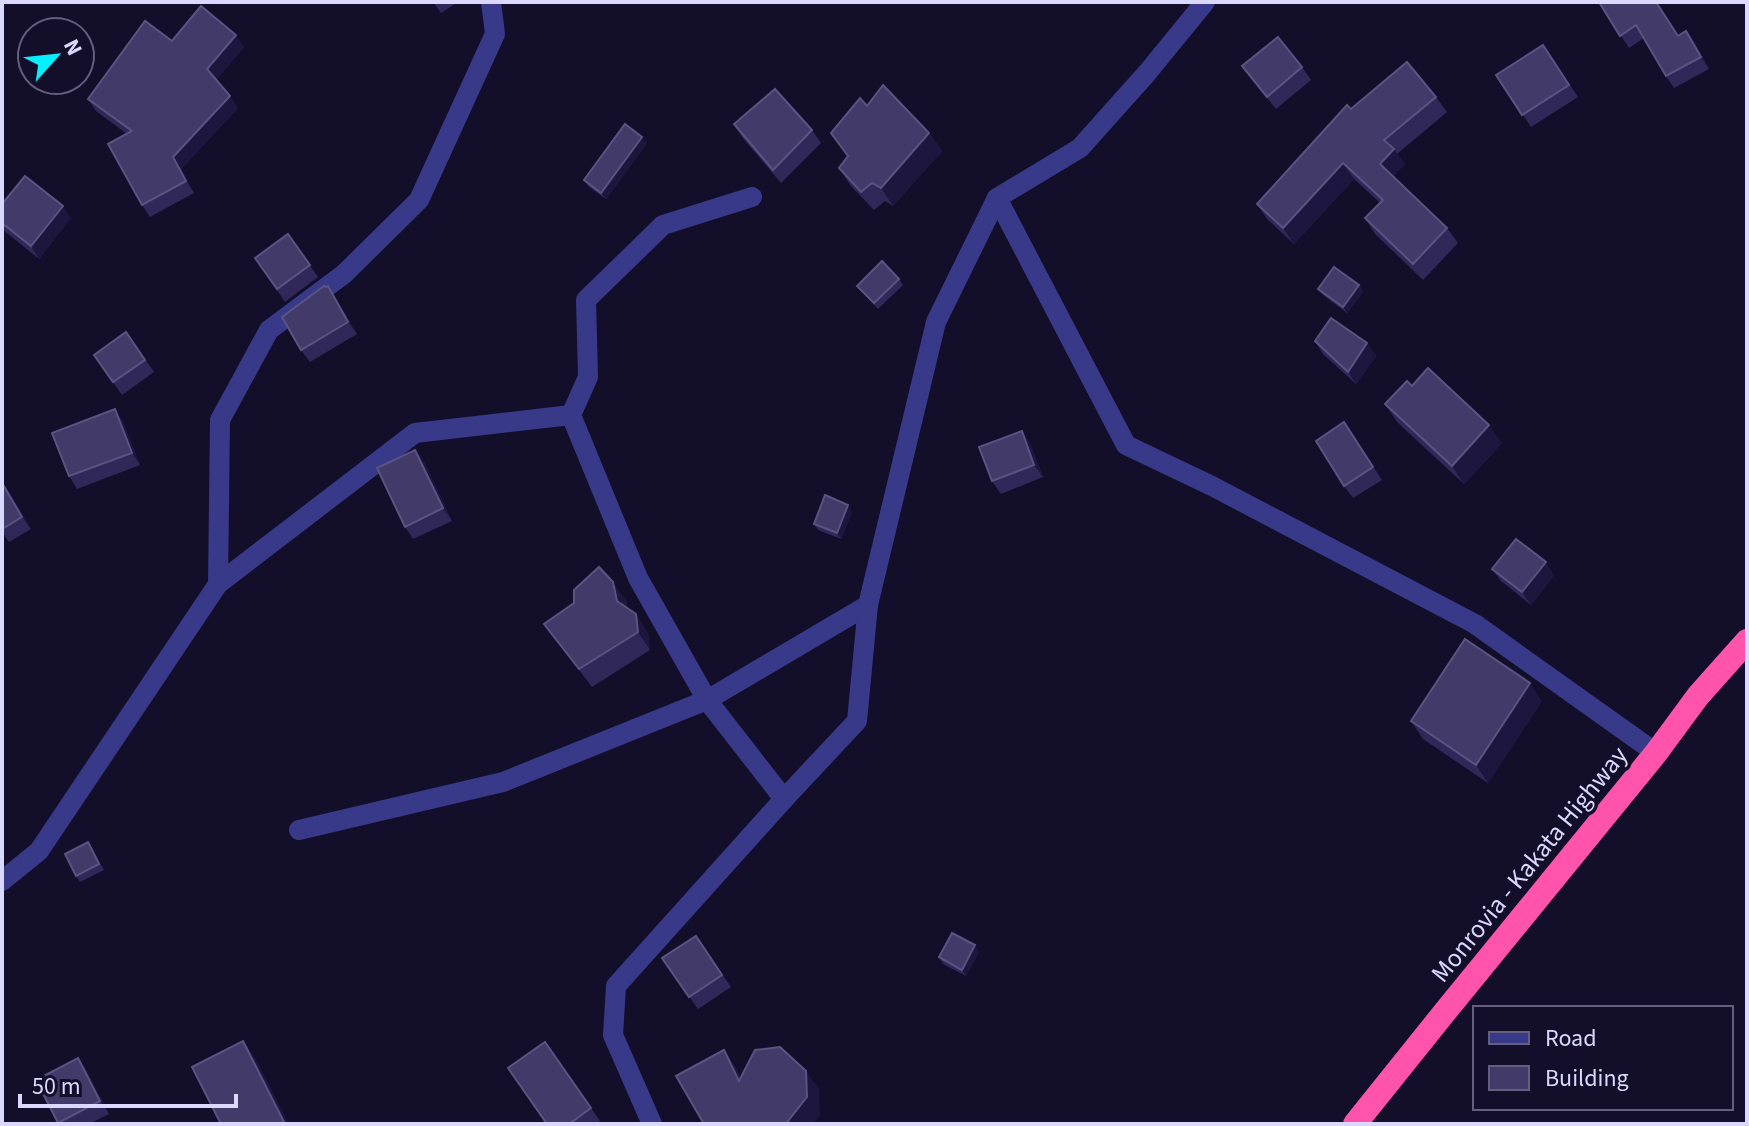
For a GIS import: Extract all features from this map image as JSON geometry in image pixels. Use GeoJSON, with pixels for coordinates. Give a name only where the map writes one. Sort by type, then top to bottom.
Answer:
{"type":"FeatureCollection","features":[{"type":"Feature","properties":{"kind":"highway","name":"Monrovia - Kakata Highway"},"geometry":{"type":"LineString","coordinates":[[1355,1124],[1656,753],[1698,696],[1747,641]]}},
{"type":"Feature","properties":{"kind":"street"},"geometry":{"type":"LineString","coordinates":[[218,584],[220,420],[269,330],[344,274],[419,200],[495,34],[491,2]]}},
{"type":"Feature","properties":{"kind":"street"},"geometry":{"type":"LineString","coordinates":[[652,1124],[613,1035],[616,986],[857,721],[868,605],[936,322],[997,198],[1080,148],[1205,2]]}},
{"type":"Feature","properties":{"kind":"street"},"geometry":{"type":"LineString","coordinates":[[752,197],[663,225],[586,300],[588,377],[571,415],[638,578],[707,700],[784,799]]}},
{"type":"Feature","properties":{"kind":"street"},"geometry":{"type":"LineString","coordinates":[[997,198],[1126,445],[1212,486],[1475,624],[1656,753]]}},
{"type":"Feature","properties":{"kind":"street"},"geometry":{"type":"LineString","coordinates":[[2,881],[39,851],[218,584],[415,433],[571,415]]}},
{"type":"Feature","properties":{"kind":"street"},"geometry":{"type":"LineString","coordinates":[[299,830],[503,782],[707,700],[868,605]]}},
{"type":"Feature","properties":{"kind":"building"},"geometry":{"type":"Polygon","coordinates":[[[1599,2],[1656,2],[1678,36],[1686,31],[1701,57],[1666,76],[1636,25],[1620,36],[1599,2]]]}},
{"type":"Feature","properties":{"kind":"building"},"geometry":{"type":"Polygon","coordinates":[[[201,6],[236,35],[207,69],[230,96],[173,157],[186,181],[142,205],[108,144],[132,131],[88,99],[96,96],[96,88],[145,21],[172,41],[201,6]]]}},
{"type":"Feature","properties":{"kind":"building"},"geometry":{"type":"Polygon","coordinates":[[[1278,37],[1302,67],[1267,97],[1242,66],[1278,37]]]}},
{"type":"Feature","properties":{"kind":"building"},"geometry":{"type":"Polygon","coordinates":[[[1543,45],[1569,85],[1522,115],[1496,75],[1543,45]]]}},
{"type":"Feature","properties":{"kind":"building"},"geometry":{"type":"Polygon","coordinates":[[[1407,62],[1436,97],[1384,140],[1394,149],[1380,164],[1447,228],[1413,264],[1365,218],[1383,200],[1343,163],[1283,228],[1257,204],[1347,105],[1351,109],[1407,62]]]}},
{"type":"Feature","properties":{"kind":"building"},"geometry":{"type":"Polygon","coordinates":[[[883,85],[929,133],[881,188],[872,183],[861,192],[839,168],[848,156],[831,133],[860,98],[867,106],[883,85]]]}},
{"type":"Feature","properties":{"kind":"building"},"geometry":{"type":"Polygon","coordinates":[[[775,89],[812,130],[773,170],[734,124],[775,89]]]}},
{"type":"Feature","properties":{"kind":"building"},"geometry":{"type":"Polygon","coordinates":[[[625,124],[642,137],[601,193],[584,180],[625,124]]]}},
{"type":"Feature","properties":{"kind":"building"},"geometry":{"type":"Polygon","coordinates":[[[25,176],[63,206],[31,246],[2,223],[2,204],[25,176]]]}},
{"type":"Feature","properties":{"kind":"building"},"geometry":{"type":"Polygon","coordinates":[[[288,234],[310,265],[277,289],[255,258],[288,234]]]}},
{"type":"Feature","properties":{"kind":"building"},"geometry":{"type":"Polygon","coordinates":[[[882,261],[899,279],[874,303],[857,286],[882,261]]]}},
{"type":"Feature","properties":{"kind":"building"},"geometry":{"type":"Polygon","coordinates":[[[1334,267],[1359,285],[1343,307],[1318,289],[1334,267]]]}},
{"type":"Feature","properties":{"kind":"building"},"geometry":{"type":"Polygon","coordinates":[[[328,286],[348,322],[301,350],[282,317],[328,286]]]}},
{"type":"Feature","properties":{"kind":"building"},"geometry":{"type":"Polygon","coordinates":[[[1331,318],[1367,343],[1348,372],[1315,341],[1331,318]]]}},
{"type":"Feature","properties":{"kind":"building"},"geometry":{"type":"Polygon","coordinates":[[[126,332],[145,360],[113,382],[94,355],[126,332]]]}},
{"type":"Feature","properties":{"kind":"building"},"geometry":{"type":"Polygon","coordinates":[[[1428,368],[1489,425],[1452,466],[1385,404],[1407,381],[1412,386],[1428,368]]]}},
{"type":"Feature","properties":{"kind":"building"},"geometry":{"type":"Polygon","coordinates":[[[115,409],[132,453],[69,476],[52,433],[115,409]]]}},
{"type":"Feature","properties":{"kind":"building"},"geometry":{"type":"Polygon","coordinates":[[[1344,422],[1373,467],[1344,486],[1316,441],[1344,422]]]}},
{"type":"Feature","properties":{"kind":"building"},"geometry":{"type":"Polygon","coordinates":[[[1022,431],[1034,465],[992,481],[979,447],[1022,431]]]}},
{"type":"Feature","properties":{"kind":"building"},"geometry":{"type":"Polygon","coordinates":[[[415,450],[443,508],[405,527],[377,468],[415,450]]]}},
{"type":"Feature","properties":{"kind":"building"},"geometry":{"type":"Polygon","coordinates":[[[2,483],[22,517],[2,529],[2,483]]]}},
{"type":"Feature","properties":{"kind":"building"},"geometry":{"type":"Polygon","coordinates":[[[825,495],[848,505],[837,533],[814,524],[825,495]]]}},
{"type":"Feature","properties":{"kind":"building"},"geometry":{"type":"Polygon","coordinates":[[[1516,539],[1546,562],[1522,592],[1492,569],[1516,539]]]}},
{"type":"Feature","properties":{"kind":"building"},"geometry":{"type":"Polygon","coordinates":[[[599,567],[613,582],[617,601],[636,614],[638,632],[579,669],[544,624],[574,603],[574,590],[599,567]]]}},
{"type":"Feature","properties":{"kind":"building"},"geometry":{"type":"Polygon","coordinates":[[[1465,639],[1530,683],[1476,765],[1411,721],[1465,639]]]}},
{"type":"Feature","properties":{"kind":"building"},"geometry":{"type":"Polygon","coordinates":[[[88,842],[99,864],[76,876],[65,854],[88,842]]]}},
{"type":"Feature","properties":{"kind":"building"},"geometry":{"type":"Polygon","coordinates":[[[952,933],[975,945],[962,970],[939,957],[952,933]]]}},
{"type":"Feature","properties":{"kind":"building"},"geometry":{"type":"Polygon","coordinates":[[[696,936],[722,975],[689,997],[662,958],[696,936]]]}},
{"type":"Feature","properties":{"kind":"building"},"geometry":{"type":"Polygon","coordinates":[[[243,1041],[285,1124],[221,1124],[192,1067],[243,1041]]]}},
{"type":"Feature","properties":{"kind":"building"},"geometry":{"type":"Polygon","coordinates":[[[545,1042],[591,1108],[569,1124],[547,1124],[508,1068],[545,1042]]]}},
{"type":"Feature","properties":{"kind":"building"},"geometry":{"type":"Polygon","coordinates":[[[780,1047],[806,1071],[807,1097],[788,1121],[789,1124],[704,1124],[676,1076],[724,1050],[739,1081],[755,1050],[780,1047]]]}},
{"type":"Feature","properties":{"kind":"building"},"geometry":{"type":"Polygon","coordinates":[[[78,1058],[100,1101],[58,1123],[36,1080],[78,1058]]]}}]}
